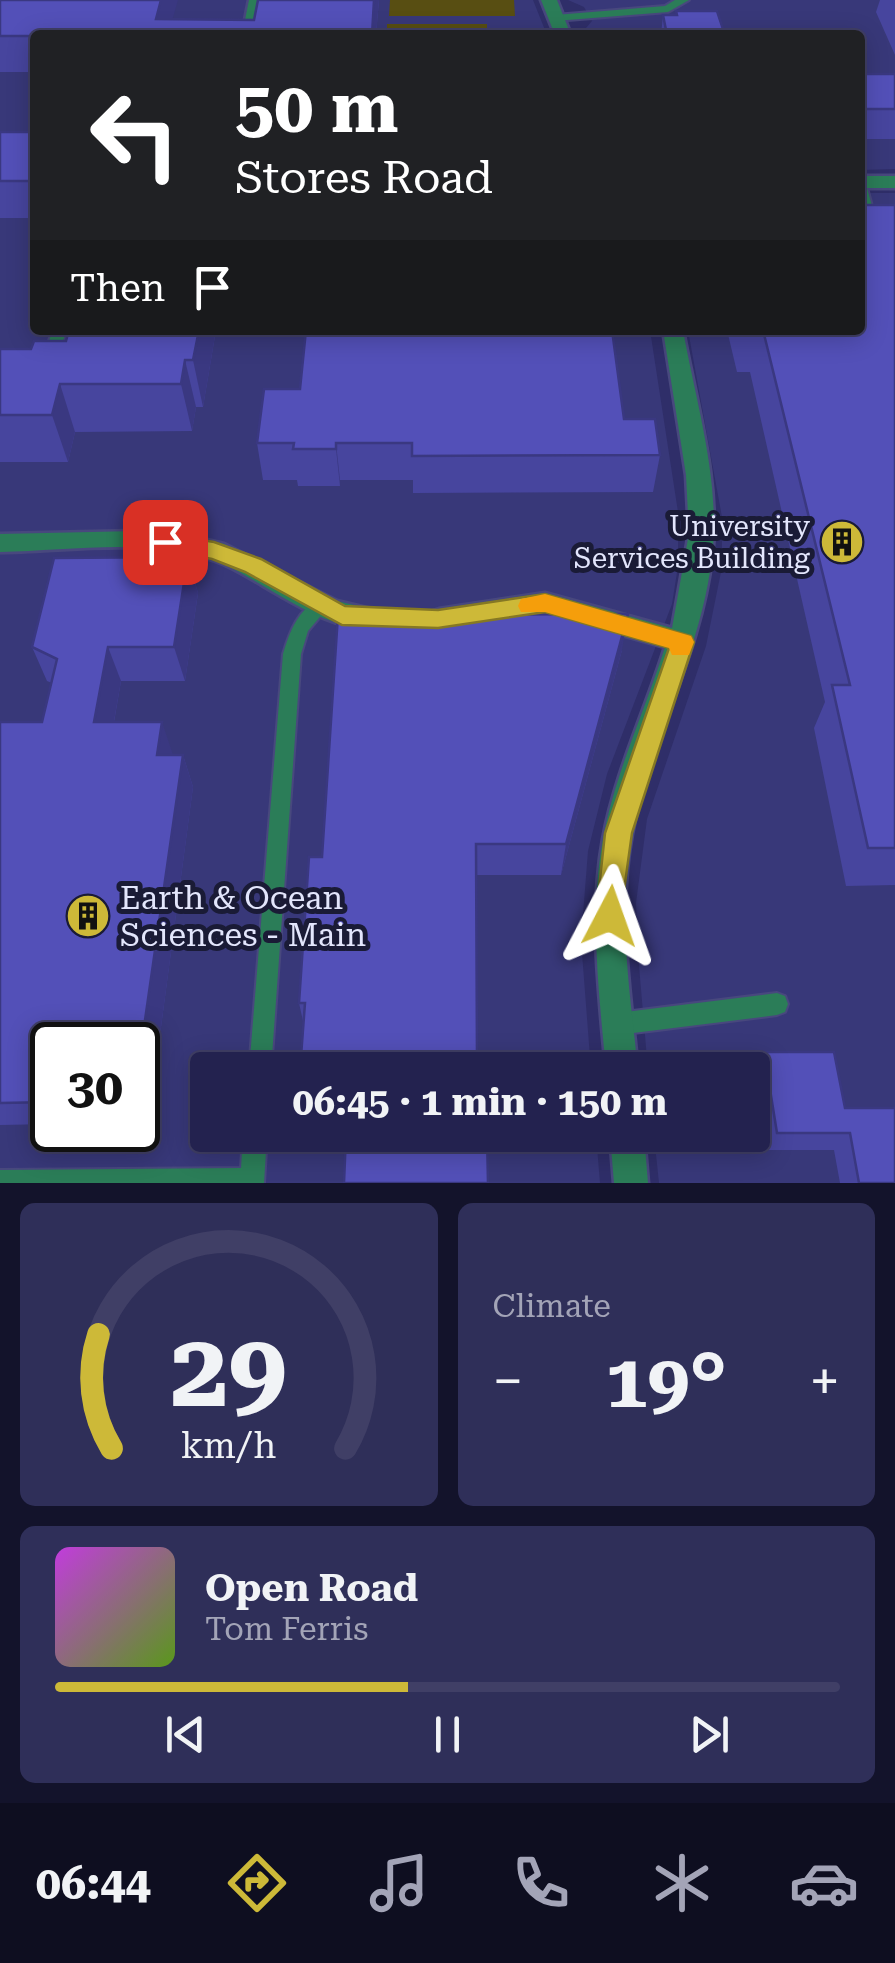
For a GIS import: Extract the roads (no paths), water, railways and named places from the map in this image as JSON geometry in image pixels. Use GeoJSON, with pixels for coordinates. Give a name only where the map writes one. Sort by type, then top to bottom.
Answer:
{"type":"FeatureCollection","features":[{"type":"Feature","properties":{"kind":"street"},"geometry":{"type":"LineString","coordinates":[[251,30],[257,0]]}},
{"type":"Feature","properties":{"kind":"street"},"geometry":{"type":"LineString","coordinates":[[550,0],[561,30]]}},
{"type":"Feature","properties":{"kind":"street"},"geometry":{"type":"LineString","coordinates":[[865,185],[895,182]]}},
{"type":"Feature","properties":{"kind":"street"},"geometry":{"type":"LineString","coordinates":[[620,1052],[610,916],[618,833],[683,642],[701,554],[700,510],[674,335]]}},
{"type":"Feature","properties":{"kind":"street"},"geometry":{"type":"LineString","coordinates":[[0,544],[176,542],[253,566],[342,616],[412,619],[545,603],[683,642]]}},
{"type":"Feature","properties":{"kind":"street"},"geometry":{"type":"LineString","coordinates":[[628,1152],[631,1183]]}},
{"type":"Feature","properties":{"kind":"lane"},"geometry":{"type":"LineString","coordinates":[[556,18],[668,8],[683,0]]}},
{"type":"Feature","properties":{"kind":"lane"},"geometry":{"type":"LineString","coordinates":[[865,204],[870,224]]}},
{"type":"Feature","properties":{"kind":"lane"},"geometry":{"type":"LineString","coordinates":[[46,368],[58,335]]}},
{"type":"Feature","properties":{"kind":"lane"},"geometry":{"type":"LineString","coordinates":[[261,1052],[292,654],[300,628],[320,605]]}},
{"type":"Feature","properties":{"kind":"lane"},"geometry":{"type":"LineString","coordinates":[[617,1024],[777,1004]]}},
{"type":"Feature","properties":{"kind":"lane"},"geometry":{"type":"LineString","coordinates":[[0,1182],[252,1181],[255,1152]]}},
{"type":"Feature","properties":{"kind":"place","name":"University Services Building"},"geometry":{"type":"Point","coordinates":[842,542]}},
{"type":"Feature","properties":{"kind":"place","name":"Earth & Ocean Sciences - Main"},"geometry":{"type":"Point","coordinates":[88,916]}}]}
